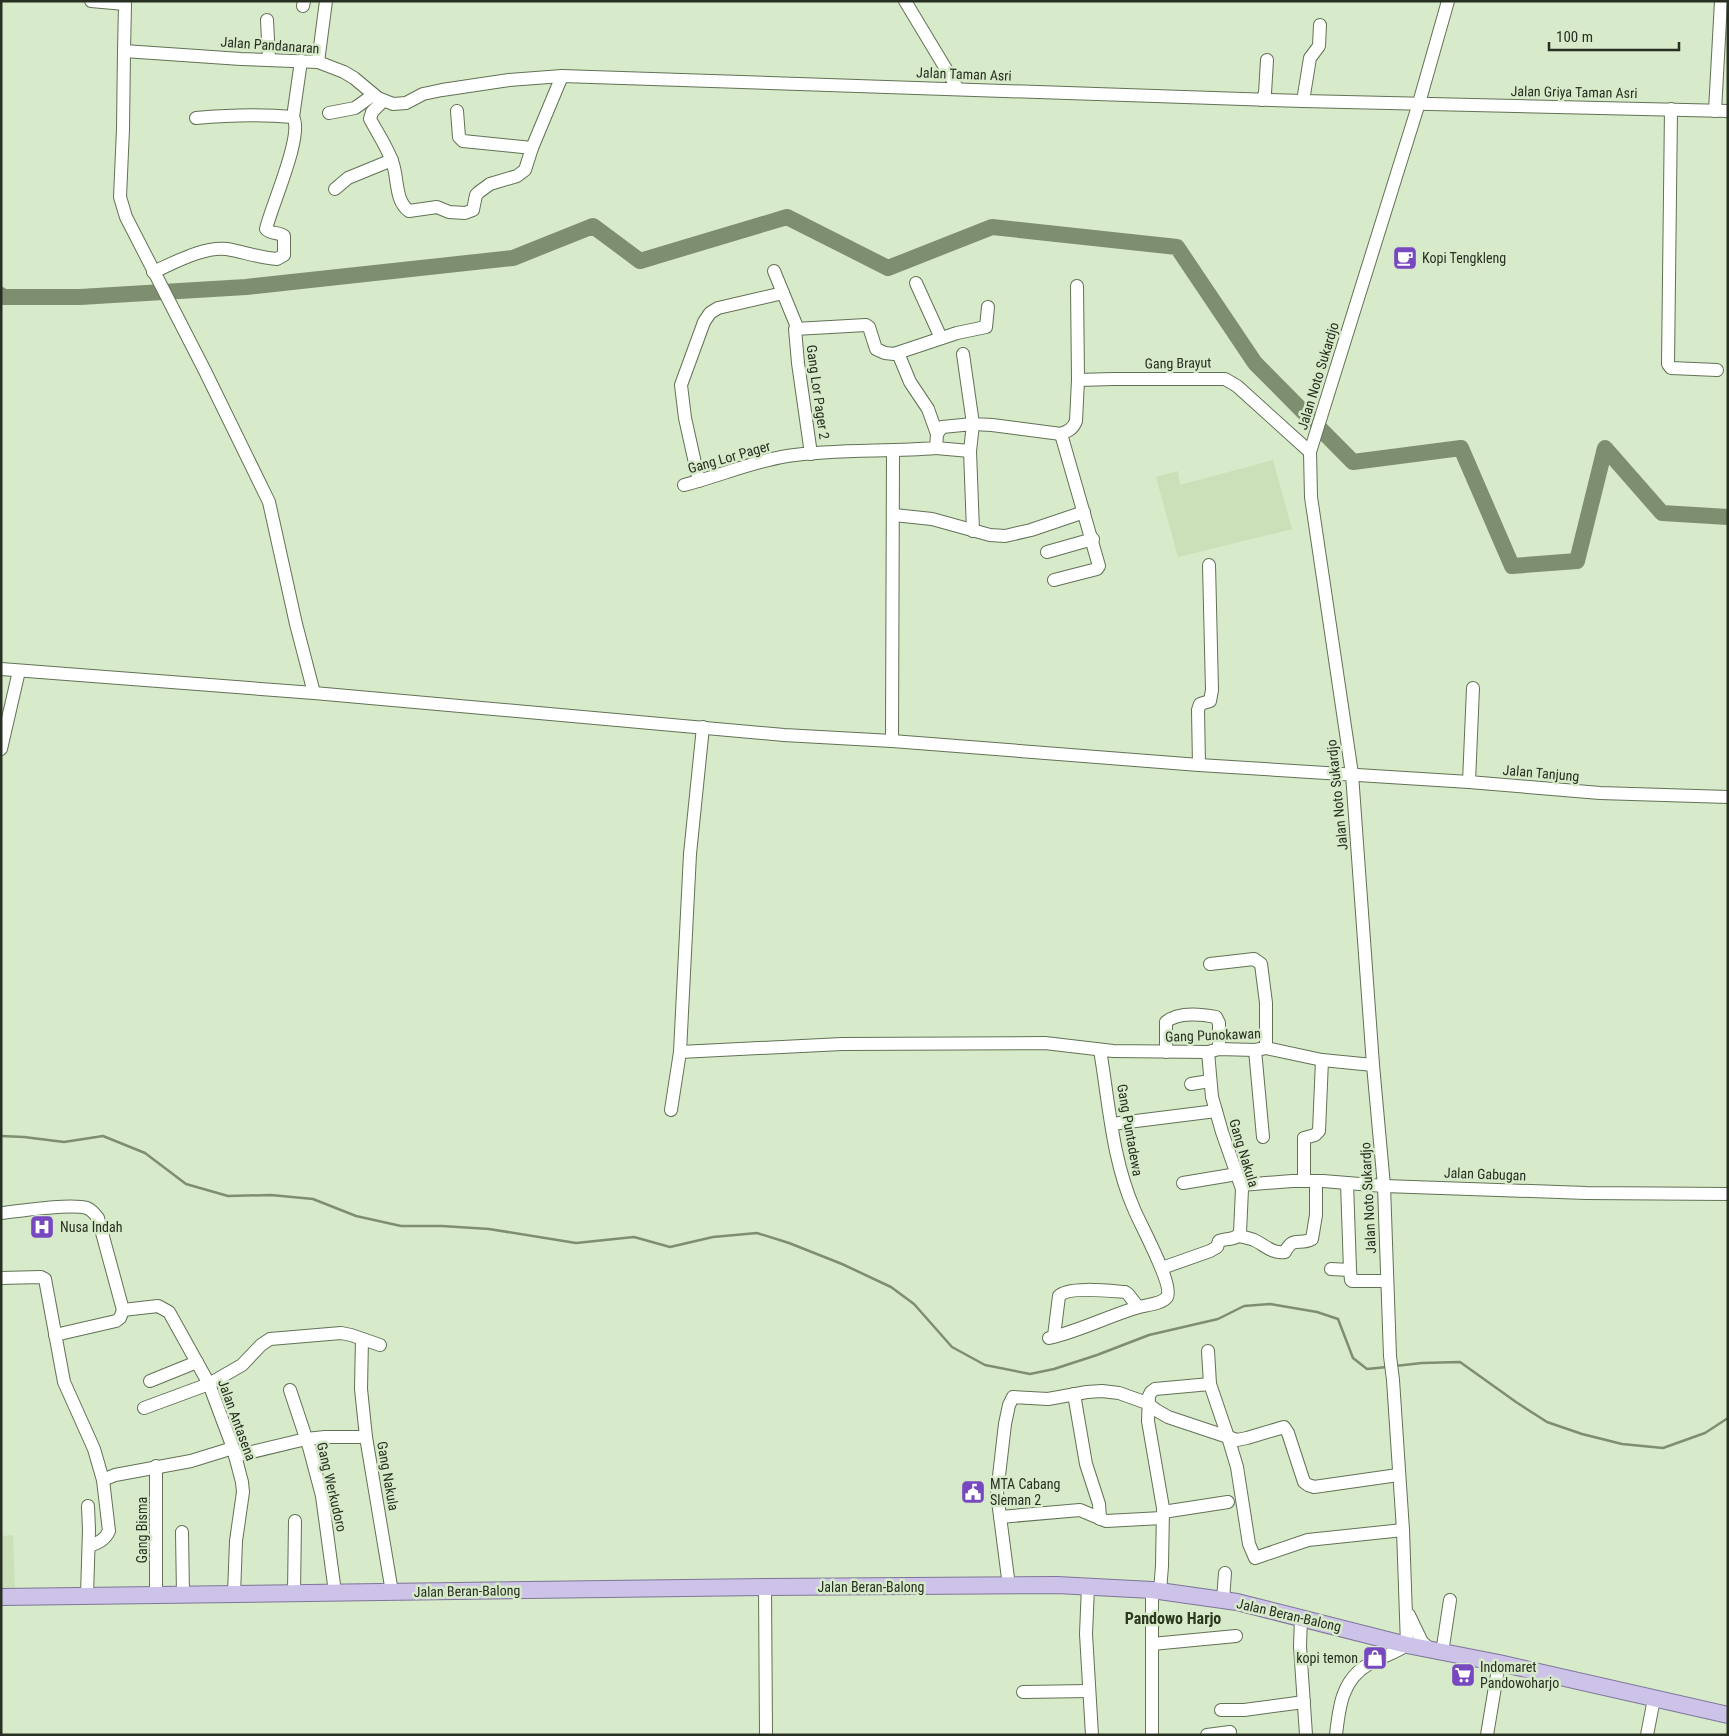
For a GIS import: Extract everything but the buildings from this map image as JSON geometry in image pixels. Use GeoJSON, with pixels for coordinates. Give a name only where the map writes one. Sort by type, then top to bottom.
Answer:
{"type":"FeatureCollection","features":[{"type":"Feature","properties":{"kind":"main road","name":"Jalan Beran-Balong"},"geometry":{"type":"LineString","coordinates":[[1,1597],[765,1587],[1088,1586],[1156,1590],[1223,1600],[1436,1652],[1499,1663],[1728,1715]]}},
{"type":"Feature","properties":{"kind":"street"},"geometry":{"type":"LineString","coordinates":[[92,1],[125,3],[120,197],[126,218],[205,371],[269,502],[296,624],[314,693]]}},
{"type":"Feature","properties":{"kind":"street"},"geometry":{"type":"LineString","coordinates":[[318,62],[326,1]]}},
{"type":"Feature","properties":{"kind":"street"},"geometry":{"type":"LineString","coordinates":[[905,1],[958,89]]}},
{"type":"Feature","properties":{"kind":"street","name":"Jalan Noto Sukardjo"},"geometry":{"type":"LineString","coordinates":[[1407,1645],[1403,1530],[1390,1356],[1384,1186],[1373,1065],[1352,774],[1311,497],[1310,452],[1419,103],[1448,1]]}},
{"type":"Feature","properties":{"kind":"street"},"geometry":{"type":"LineString","coordinates":[[1720,1],[1721,111]]}},
{"type":"Feature","properties":{"kind":"street"},"geometry":{"type":"LineString","coordinates":[[267,20],[269,60]]}},
{"type":"Feature","properties":{"kind":"street"},"geometry":{"type":"LineString","coordinates":[[1303,102],[1310,58],[1319,46],[1320,25]]}},
{"type":"Feature","properties":{"kind":"street","name":"Jalan Pandanaran"},"geometry":{"type":"LineString","coordinates":[[124,50],[318,62],[349,75],[378,98]]}},
{"type":"Feature","properties":{"kind":"street"},"geometry":{"type":"LineString","coordinates":[[1262,100],[1265,93],[1267,60]]}},
{"type":"Feature","properties":{"kind":"street"},"geometry":{"type":"LineString","coordinates":[[153,272],[202,252],[213,250],[225,249],[277,259],[284,255],[284,236],[280,233],[270,232],[266,228],[296,131],[296,122],[293,117],[302,61]]}},
{"type":"Feature","properties":{"kind":"street"},"geometry":{"type":"LineString","coordinates":[[378,98],[370,119],[392,160],[401,201],[407,210],[412,211],[437,206],[449,212],[465,213],[473,210],[476,195],[490,184],[522,173],[562,76]]}},
{"type":"Feature","properties":{"kind":"street","name":"Jalan Taman Asri"},"geometry":{"type":"LineString","coordinates":[[378,98],[393,104],[406,103],[423,94],[438,90],[508,80],[562,76],[1303,102],[1419,103]]}},
{"type":"Feature","properties":{"kind":"street"},"geometry":{"type":"LineString","coordinates":[[329,113],[355,108],[378,98]]}},
{"type":"Feature","properties":{"kind":"street","name":"Jalan Griya Taman Asri"},"geometry":{"type":"LineString","coordinates":[[1419,103],[1721,111]]}},
{"type":"Feature","properties":{"kind":"street"},"geometry":{"type":"LineString","coordinates":[[1671,109],[1668,364],[1671,368],[1717,370]]}},
{"type":"Feature","properties":{"kind":"street"},"geometry":{"type":"LineString","coordinates":[[457,111],[459,136],[463,141],[532,148]]}},
{"type":"Feature","properties":{"kind":"street"},"geometry":{"type":"LineString","coordinates":[[196,118],[270,114],[293,117]]}},
{"type":"Feature","properties":{"kind":"street"},"geometry":{"type":"LineString","coordinates":[[335,189],[348,178],[392,160]]}},
{"type":"Feature","properties":{"kind":"street"},"geometry":{"type":"LineString","coordinates":[[774,271],[797,327]]}},
{"type":"Feature","properties":{"kind":"street"},"geometry":{"type":"LineString","coordinates":[[916,284],[941,338]]}},
{"type":"Feature","properties":{"kind":"street"},"geometry":{"type":"LineString","coordinates":[[937,434],[942,427],[973,424],[1060,434],[1074,426],[1078,380],[1076,286]]}},
{"type":"Feature","properties":{"kind":"street"},"geometry":{"type":"LineString","coordinates":[[699,481],[685,418],[681,385],[704,322],[710,313],[718,308],[783,293]]}},
{"type":"Feature","properties":{"kind":"street"},"geometry":{"type":"LineString","coordinates":[[936,448],[937,434],[928,409],[910,382],[898,352],[966,330],[986,327],[988,307]]}},
{"type":"Feature","properties":{"kind":"street","name":"Gang Lor Pager 2"},"geometry":{"type":"LineString","coordinates":[[811,454],[794,331],[797,327],[866,325],[869,327],[876,349],[885,353],[898,352]]}},
{"type":"Feature","properties":{"kind":"street"},"geometry":{"type":"LineString","coordinates":[[963,354],[973,424],[970,451],[973,531]]}},
{"type":"Feature","properties":{"kind":"street","name":"Gang Brayut"},"geometry":{"type":"LineString","coordinates":[[1078,380],[1225,379],[1237,386],[1310,452]]}},
{"type":"Feature","properties":{"kind":"street"},"geometry":{"type":"LineString","coordinates":[[1054,580],[1099,568],[1093,539],[1060,434]]}},
{"type":"Feature","properties":{"kind":"street","name":"Gang Lor Pager"},"geometry":{"type":"LineString","coordinates":[[684,485],[758,462],[788,456],[936,448],[970,451]]}},
{"type":"Feature","properties":{"kind":"street"},"geometry":{"type":"LineString","coordinates":[[892,741],[893,451]]}},
{"type":"Feature","properties":{"kind":"street"},"geometry":{"type":"LineString","coordinates":[[894,515],[932,519],[990,535],[1016,534],[1084,512]]}},
{"type":"Feature","properties":{"kind":"street"},"geometry":{"type":"LineString","coordinates":[[1047,552],[1093,539]]}},
{"type":"Feature","properties":{"kind":"street"},"geometry":{"type":"LineString","coordinates":[[1199,765],[1198,710],[1200,704],[1210,701],[1212,690],[1209,565]]}},
{"type":"Feature","properties":{"kind":"street","name":"Jalan Tanjung"},"geometry":{"type":"LineString","coordinates":[[1,669],[314,693],[784,735],[892,741],[1199,765],[1469,782],[1600,793],[1728,797]]}},
{"type":"Feature","properties":{"kind":"street"},"geometry":{"type":"LineString","coordinates":[[1,748],[19,671]]}},
{"type":"Feature","properties":{"kind":"street"},"geometry":{"type":"LineString","coordinates":[[1469,782],[1473,688]]}},
{"type":"Feature","properties":{"kind":"street"},"geometry":{"type":"LineString","coordinates":[[672,1110],[680,1052],[690,854],[703,727]]}},
{"type":"Feature","properties":{"kind":"street"},"geometry":{"type":"LineString","coordinates":[[1210,964],[1254,958],[1261,964],[1266,1003],[1260,1049],[1263,1137]]}},
{"type":"Feature","properties":{"kind":"street","name":"Gang Nakula"},"geometry":{"type":"LineString","coordinates":[[1166,1052],[1166,1022],[1171,1018],[1186,1015],[1216,1017],[1219,1023],[1210,1081],[1216,1111],[1239,1180],[1241,1216],[1240,1233],[1238,1236]]}},
{"type":"Feature","properties":{"kind":"street","name":"Gang Punokawan"},"geometry":{"type":"LineString","coordinates":[[680,1052],[842,1044],[1046,1042],[1100,1050],[1166,1052],[1260,1049],[1322,1060],[1373,1065]]}},
{"type":"Feature","properties":{"kind":"street","name":"Gang Puntadewa"},"geometry":{"type":"LineString","coordinates":[[1100,1050],[1125,1188],[1162,1268],[1168,1286],[1166,1297],[1138,1307]]}},
{"type":"Feature","properties":{"kind":"street"},"geometry":{"type":"LineString","coordinates":[[1162,1268],[1216,1248],[1217,1242],[1220,1240],[1238,1236],[1252,1239],[1274,1252],[1282,1253],[1285,1252],[1292,1242],[1310,1241],[1312,1239],[1316,1215],[1304,1138],[1315,1135],[1319,1131],[1322,1060]]}},
{"type":"Feature","properties":{"kind":"street"},"geometry":{"type":"LineString","coordinates":[[1191,1084],[1210,1081]]}},
{"type":"Feature","properties":{"kind":"street"},"geometry":{"type":"LineString","coordinates":[[1112,1124],[1216,1111]]}},
{"type":"Feature","properties":{"kind":"street","name":"Jalan Gabugan"},"geometry":{"type":"LineString","coordinates":[[1183,1183],[1239,1180],[1310,1181],[1384,1186],[1586,1193],[1728,1194]]}},
{"type":"Feature","properties":{"kind":"street"},"geometry":{"type":"LineString","coordinates":[[1346,1183],[1350,1280],[1387,1281]]}},
{"type":"Feature","properties":{"kind":"street"},"geometry":{"type":"LineString","coordinates":[[1,1213],[80,1207],[88,1208],[98,1218],[123,1310],[120,1320],[55,1335]]}},
{"type":"Feature","properties":{"kind":"street"},"geometry":{"type":"LineString","coordinates":[[1331,1270],[1350,1270]]}},
{"type":"Feature","properties":{"kind":"street"},"geometry":{"type":"LineString","coordinates":[[1,1278],[41,1277],[45,1279],[64,1382],[94,1449],[103,1480],[109,1530],[106,1537],[99,1543],[89,1546]]}},
{"type":"Feature","properties":{"kind":"street"},"geometry":{"type":"LineString","coordinates":[[1077,1290],[1125,1292],[1138,1307],[1077,1330],[1052,1337],[1059,1296],[1062,1292],[1077,1290]]}},
{"type":"Feature","properties":{"kind":"street","name":"Jalan Antasena"},"geometry":{"type":"LineString","coordinates":[[123,1310],[158,1306],[169,1312],[209,1384],[234,1452],[244,1489],[236,1540],[234,1594]]}},
{"type":"Feature","properties":{"kind":"street"},"geometry":{"type":"LineString","coordinates":[[144,1408],[209,1384],[242,1365],[261,1345],[270,1339],[341,1333],[380,1345]]}},
{"type":"Feature","properties":{"kind":"street"},"geometry":{"type":"LineString","coordinates":[[362,1339],[361,1389],[366,1437]]}},
{"type":"Feature","properties":{"kind":"street"},"geometry":{"type":"LineString","coordinates":[[1208,1351],[1210,1384],[1237,1467],[1249,1544],[1255,1558],[1308,1540],[1403,1530]]}},
{"type":"Feature","properties":{"kind":"street"},"geometry":{"type":"LineString","coordinates":[[150,1381],[197,1362]]}},
{"type":"Feature","properties":{"kind":"street"},"geometry":{"type":"LineString","coordinates":[[1152,1735],[1152,1644],[1156,1590],[1162,1583],[1162,1515],[1147,1403],[1150,1392],[1155,1389],[1210,1384]]}},
{"type":"Feature","properties":{"kind":"street","name":"Gang Werkudoro"},"geometry":{"type":"LineString","coordinates":[[290,1390],[322,1496],[335,1592]]}},
{"type":"Feature","properties":{"kind":"street"},"geometry":{"type":"LineString","coordinates":[[1009,1586],[997,1493],[1005,1424],[1010,1401],[1018,1396],[1048,1399],[1102,1391],[1119,1393],[1147,1403],[1168,1417],[1241,1440],[1282,1427],[1288,1433],[1304,1482],[1308,1486],[1314,1487],[1398,1475]]}},
{"type":"Feature","properties":{"kind":"street"},"geometry":{"type":"LineString","coordinates":[[1074,1394],[1086,1464],[1099,1504],[1100,1519]]}},
{"type":"Feature","properties":{"kind":"street","name":"Gang Nakula"},"geometry":{"type":"LineString","coordinates":[[103,1480],[115,1475],[156,1466],[306,1439],[366,1437],[392,1592]]}},
{"type":"Feature","properties":{"kind":"street","name":"Gang Bisma"},"geometry":{"type":"LineString","coordinates":[[156,1466],[156,1595]]}},
{"type":"Feature","properties":{"kind":"street"},"geometry":{"type":"LineString","coordinates":[[1000,1517],[1080,1510],[1106,1520],[1162,1515],[1228,1502]]}},
{"type":"Feature","properties":{"kind":"street"},"geometry":{"type":"LineString","coordinates":[[87,1596],[88,1506]]}},
{"type":"Feature","properties":{"kind":"street"},"geometry":{"type":"LineString","coordinates":[[294,1593],[295,1520]]}},
{"type":"Feature","properties":{"kind":"street"},"geometry":{"type":"LineString","coordinates":[[182,1532],[183,1594]]}},
{"type":"Feature","properties":{"kind":"street"},"geometry":{"type":"LineString","coordinates":[[1223,1600],[1224,1573]]}},
{"type":"Feature","properties":{"kind":"street"},"geometry":{"type":"LineString","coordinates":[[1088,1586],[1086,1634],[1092,1735]]}},
{"type":"Feature","properties":{"kind":"street"},"geometry":{"type":"LineString","coordinates":[[765,1587],[766,1735]]}},
{"type":"Feature","properties":{"kind":"street"},"geometry":{"type":"LineString","coordinates":[[1436,1652],[1450,1600]]}},
{"type":"Feature","properties":{"kind":"street","name":"Jalan Noto Sukardjo"},"geometry":{"type":"LineString","coordinates":[[1406,1608],[1422,1642],[1436,1652]]}},
{"type":"Feature","properties":{"kind":"street"},"geometry":{"type":"LineString","coordinates":[[1301,1618],[1300,1646],[1306,1735]]}},
{"type":"Feature","properties":{"kind":"street"},"geometry":{"type":"LineString","coordinates":[[1152,1644],[1236,1636]]}},
{"type":"Feature","properties":{"kind":"street"},"geometry":{"type":"LineString","coordinates":[[1336,1735],[1340,1705],[1346,1688],[1354,1677],[1367,1665],[1407,1645]]}},
{"type":"Feature","properties":{"kind":"street"},"geometry":{"type":"LineString","coordinates":[[1487,1735],[1499,1663]]}},
{"type":"Feature","properties":{"kind":"street"},"geometry":{"type":"LineString","coordinates":[[1024,1692],[1090,1691]]}},
{"type":"Feature","properties":{"kind":"street"},"geometry":{"type":"LineString","coordinates":[[1647,1735],[1654,1699]]}},
{"type":"Feature","properties":{"kind":"street"},"geometry":{"type":"LineString","coordinates":[[1222,1710],[1244,1710],[1304,1702]]}},
{"type":"Feature","properties":{"kind":"street"},"geometry":{"type":"LineString","coordinates":[[1207,1735],[1230,1732]]}},
{"type":"Feature","properties":{"kind":"shaded area"},"geometry":{"type":"Polygon","coordinates":[[[1273,460],[1292,529],[1178,557],[1156,477],[1178,471],[1180,485],[1273,460]]]}},
{"type":"Feature","properties":{"kind":"shaded area"},"geometry":{"type":"Polygon","coordinates":[[[13,1535],[15,1589],[1,1589],[1,1536],[13,1535]]]}},
{"type":"Feature","properties":{"kind":"waterway"},"geometry":{"type":"LineString","coordinates":[[1,295],[3,297],[80,297],[246,287],[513,258],[593,226],[640,261],[787,217],[888,268],[992,227],[1177,247],[1255,363],[1353,462],[1461,448],[1512,566],[1577,561],[1605,448],[1662,513],[1728,517]]}},
{"type":"Feature","properties":{"kind":"waterway"},"geometry":{"type":"LineString","coordinates":[[1,1136],[64,1142],[103,1136],[145,1153],[186,1184],[228,1196],[271,1195],[313,1199],[356,1216],[401,1226],[489,1229],[576,1243],[634,1237],[670,1247],[713,1237],[757,1233],[789,1243],[842,1264],[891,1287],[914,1304],[952,1347],[985,1365],[1030,1374],[1054,1369],[1097,1355],[1149,1335],[1218,1319],[1244,1306],[1270,1304],[1317,1312],[1338,1319],[1353,1358],[1367,1369],[1387,1367]]}},
{"type":"Feature","properties":{"kind":"waterway"},"geometry":{"type":"LineString","coordinates":[[1395,1366],[1460,1362],[1547,1422],[1582,1434],[1622,1444],[1663,1448],[1705,1433],[1728,1418]]}},
{"type":"Feature","properties":{"kind":"place","name":"Kopi Tengkleng"},"geometry":{"type":"Point","coordinates":[1405,258]}},
{"type":"Feature","properties":{"kind":"place","name":"Nusa Indah"},"geometry":{"type":"Point","coordinates":[42,1227]}},
{"type":"Feature","properties":{"kind":"place","name":"MTA Cabang Sleman 2"},"geometry":{"type":"Point","coordinates":[973,1492]}},
{"type":"Feature","properties":{"kind":"place","name":"kopi temon"},"geometry":{"type":"Point","coordinates":[1375,1658]}},
{"type":"Feature","properties":{"kind":"place","name":"Indomaret Pandowoharjo"},"geometry":{"type":"Point","coordinates":[1463,1675]}},
{"type":"Feature","properties":{"kind":"district","name":"Pandowo Harjo"},"geometry":{"type":"Point","coordinates":[1173,1618]}}]}
